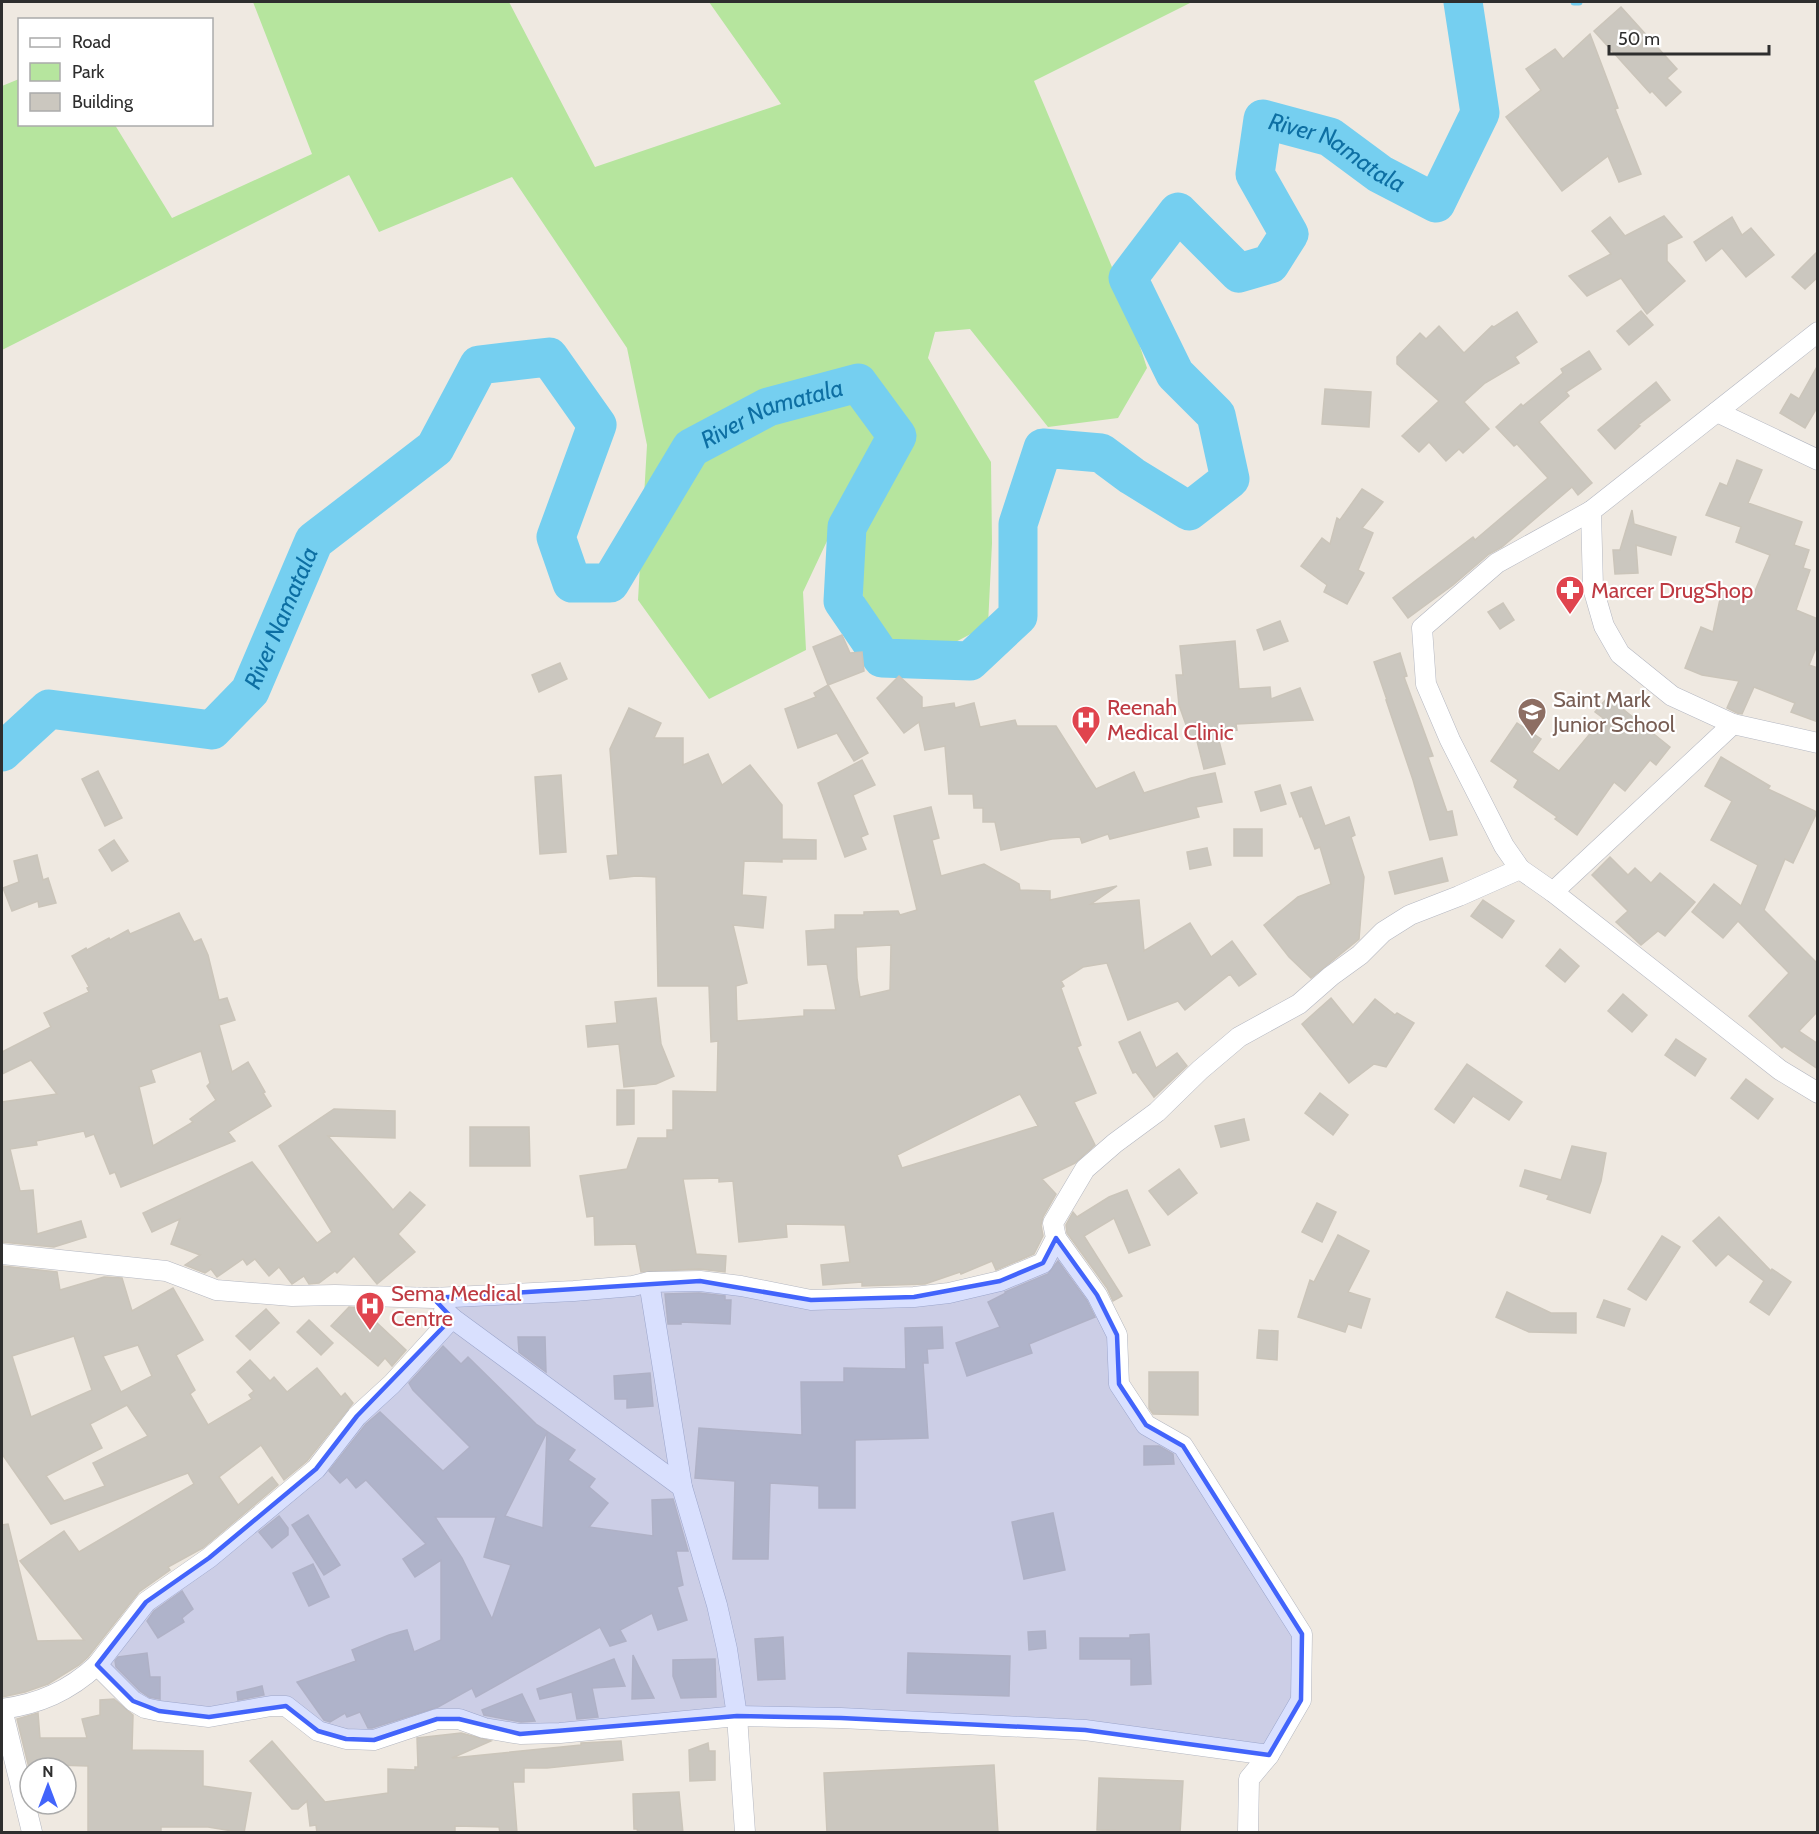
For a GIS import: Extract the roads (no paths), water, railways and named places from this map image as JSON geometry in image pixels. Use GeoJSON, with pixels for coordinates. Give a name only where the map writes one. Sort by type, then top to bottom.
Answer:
{"type":"FeatureCollection","features":[{"type":"Feature","properties":{"kind":"street"},"geometry":{"type":"LineString","coordinates":[[1818,332],[1591,511],[1497,563],[1422,628],[1426,684],[1450,740],[1504,846],[1520,869],[1553,892],[1780,1070],[1818,1093]]}},
{"type":"Feature","properties":{"kind":"street"},"geometry":{"type":"LineString","coordinates":[[1717,412],[1818,460]]}},
{"type":"Feature","properties":{"kind":"street"},"geometry":{"type":"LineString","coordinates":[[1591,511],[1593,588],[1604,626],[1620,654],[1672,696],[1733,724],[1818,743]]}},
{"type":"Feature","properties":{"kind":"street"},"geometry":{"type":"LineString","coordinates":[[1553,892],[1733,724]]}},
{"type":"Feature","properties":{"kind":"street"},"geometry":{"type":"LineString","coordinates":[[1248,1833],[1249,1779],[1269,1755],[1300,1700],[1302,1634],[1183,1446],[1146,1425],[1119,1384],[1117,1335],[1097,1295],[1056,1238],[1053,1223],[1085,1169],[1115,1143],[1158,1112],[1200,1070],[1239,1037],[1299,1004],[1360,955],[1383,932],[1410,915],[1520,869]]}},
{"type":"Feature","properties":{"kind":"street"},"geometry":{"type":"LineString","coordinates":[[2,1254],[166,1271],[216,1290],[292,1296],[433,1298],[574,1291],[633,1286],[649,1282],[700,1281],[741,1286],[811,1300],[914,1297],[949,1293],[1000,1281],[1043,1263],[1056,1238]]}},
{"type":"Feature","properties":{"kind":"street"},"geometry":{"type":"LineString","coordinates":[[649,1282],[682,1487],[717,1605],[727,1649],[737,1716],[745,1833]]}},
{"type":"Feature","properties":{"kind":"street"},"geometry":{"type":"LineString","coordinates":[[433,1298],[452,1318],[682,1487]]}},
{"type":"Feature","properties":{"kind":"street"},"geometry":{"type":"LineString","coordinates":[[32,1833],[2,1709],[48,1699],[79,1681],[97,1665],[146,1602],[209,1558],[316,1469],[357,1416],[392,1384],[452,1318]]}},
{"type":"Feature","properties":{"kind":"street"},"geometry":{"type":"LineString","coordinates":[[97,1665],[133,1701],[145,1708],[159,1712],[209,1717],[271,1706],[286,1706],[318,1731],[346,1739],[374,1740],[437,1719],[459,1719],[484,1728],[520,1734],[560,1733],[737,1716],[841,1718],[1085,1730],[1269,1755]]}},
{"type":"Feature","properties":{"kind":"waterway","name":"River Namatala"},"geometry":{"type":"LineString","coordinates":[[2,752],[49,709],[212,730],[250,691],[314,541],[435,448],[479,365],[549,357],[597,425],[556,537],[572,583],[610,583],[691,448],[768,407],[858,383],[897,436],[847,527],[843,601],[882,658],[970,661],[1018,616],[1018,524],[1043,448],[1101,453],[1132,476],[1189,511],[1230,479],[1216,415],[1175,374],[1128,278],[1178,212],[1239,273],[1270,264],[1289,234],[1255,174],[1263,119],[1330,137],[1380,174],[1436,203],[1480,113],[1463,2]]}},
{"type":"Feature","properties":{"kind":"waterway"},"geometry":{"type":"LineString","coordinates":[[1574,2],[1579,2]]}},
{"type":"Feature","properties":{"kind":"place","name":"Marcer DrugShop"},"geometry":{"type":"Point","coordinates":[1570,616]}},
{"type":"Feature","properties":{"kind":"place","name":"Saint Mark Junior School"},"geometry":{"type":"Point","coordinates":[1532,738]}},
{"type":"Feature","properties":{"kind":"place","name":"Reenah Medical Clinic"},"geometry":{"type":"Point","coordinates":[1086,746]}},
{"type":"Feature","properties":{"kind":"place","name":"Sema Medical Centre"},"geometry":{"type":"Point","coordinates":[370,1332]}}]}
